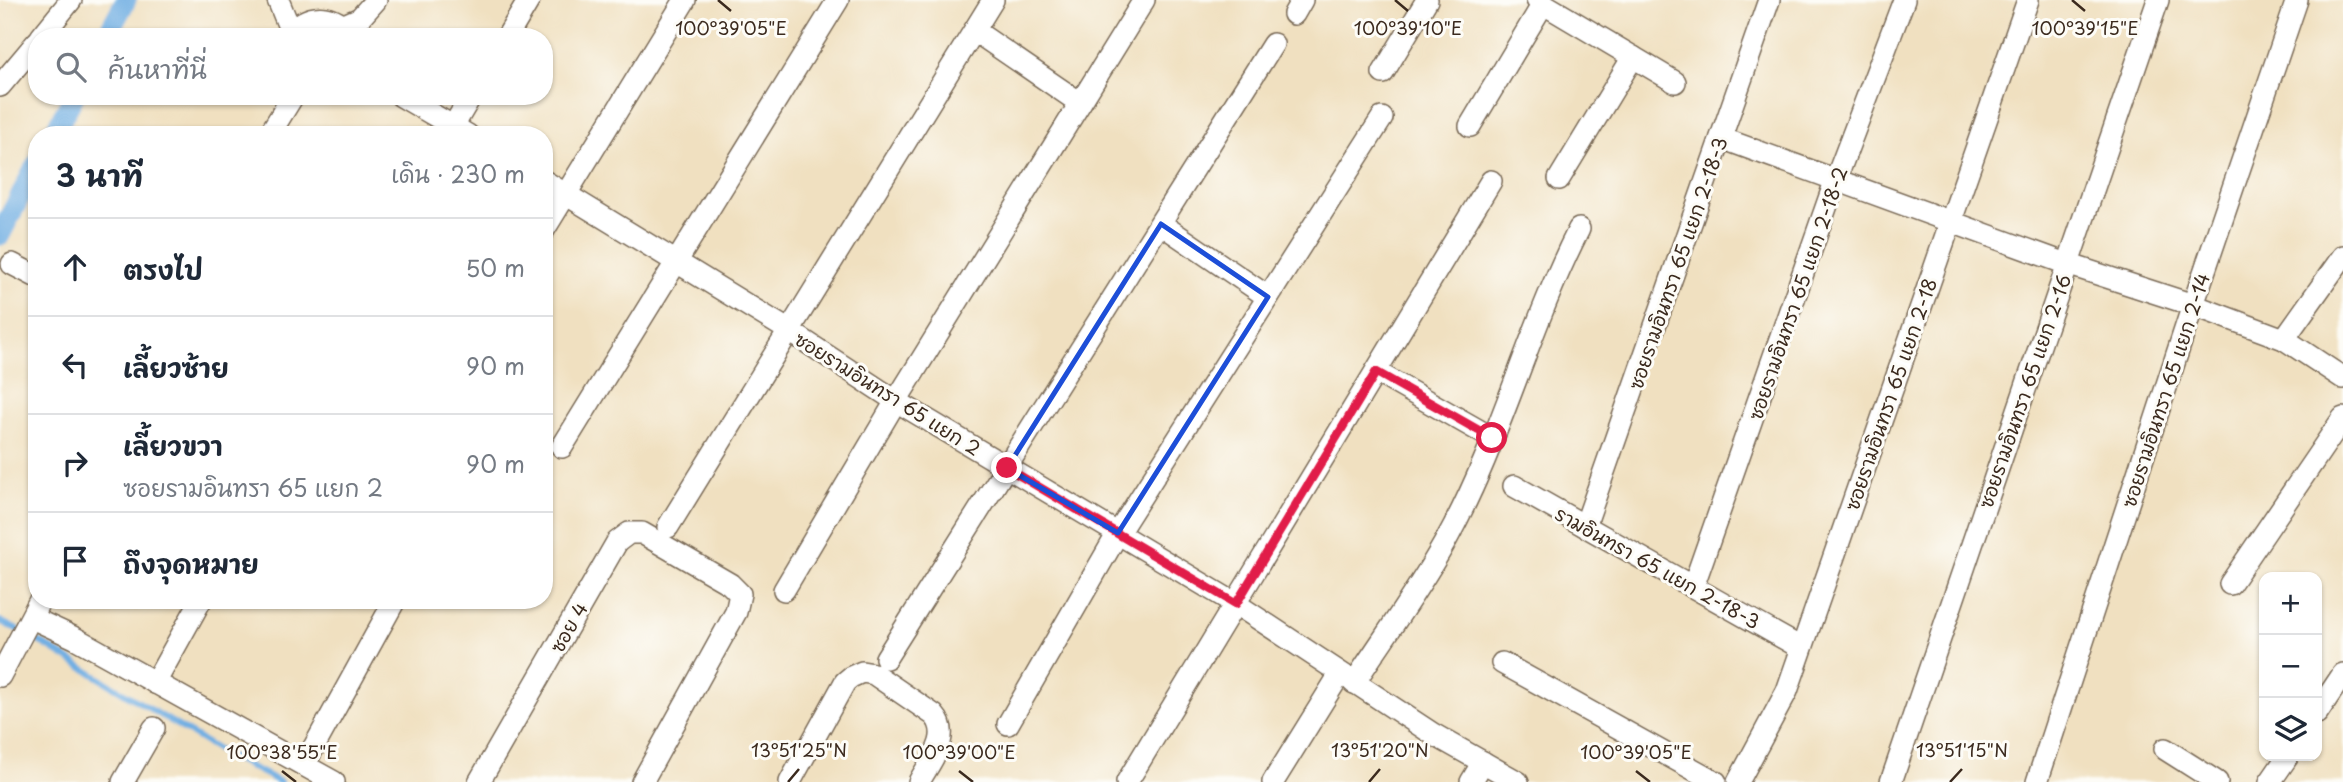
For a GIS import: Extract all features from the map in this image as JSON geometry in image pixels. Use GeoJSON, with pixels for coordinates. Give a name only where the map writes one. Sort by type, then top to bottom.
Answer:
{"type":"FeatureCollection","features":[{"type":"Feature","properties":{"kind":"street"},"geometry":{"type":"LineString","coordinates":[[48,28],[71,0]]}},
{"type":"Feature","properties":{"kind":"street"},"geometry":{"type":"LineString","coordinates":[[278,0],[288,28]]}},
{"type":"Feature","properties":{"kind":"street"},"geometry":{"type":"LineString","coordinates":[[351,28],[376,0]]}},
{"type":"Feature","properties":{"kind":"street"},"geometry":{"type":"LineString","coordinates":[[512,28],[529,0]]}},
{"type":"Feature","properties":{"kind":"street"},"geometry":{"type":"LineString","coordinates":[[553,215],[685,0]]}},
{"type":"Feature","properties":{"kind":"street"},"geometry":{"type":"LineString","coordinates":[[562,447],[838,0]]}},
{"type":"Feature","properties":{"kind":"street"},"geometry":{"type":"LineString","coordinates":[[667,527],[993,0]]}},
{"type":"Feature","properties":{"kind":"street"},"geometry":{"type":"LineString","coordinates":[[784,590],[896,401],[1144,0]]}},
{"type":"Feature","properties":{"kind":"street"},"geometry":{"type":"LineString","coordinates":[[1382,73],[1427,0]]}},
{"type":"Feature","properties":{"kind":"street","name":"ซอยรามอินทรา 65 แยก 2-18-3"},"geometry":{"type":"LineString","coordinates":[[1584,526],[1769,0]]}},
{"type":"Feature","properties":{"kind":"street","name":"ซอยรามอินทรา 65 แยก 2-18-2"},"geometry":{"type":"LineString","coordinates":[[1693,587],[1836,179],[1904,0]]}},
{"type":"Feature","properties":{"kind":"street","name":"ซอยรามอินทรา 65 แยก 2-18"},"geometry":{"type":"LineString","coordinates":[[1738,782],[1787,691],[2028,0]]}},
{"type":"Feature","properties":{"kind":"street","name":"ซอยรามอินทรา 65 แยก 2-16"},"geometry":{"type":"LineString","coordinates":[[1891,782],[2158,0]]}},
{"type":"Feature","properties":{"kind":"street","name":"ซอยรามอินทรา 65 แยก 2-14"},"geometry":{"type":"LineString","coordinates":[[2037,782],[2193,305],[2297,0]]}},
{"type":"Feature","properties":{"kind":"street"},"geometry":{"type":"LineString","coordinates":[[1470,126],[1540,2],[1675,82]]}},
{"type":"Feature","properties":{"kind":"street"},"geometry":{"type":"LineString","coordinates":[[296,28],[310,18],[322,17],[334,19],[344,28]]}},
{"type":"Feature","properties":{"kind":"street"},"geometry":{"type":"LineString","coordinates":[[975,31],[1080,103]]}},
{"type":"Feature","properties":{"kind":"street"},"geometry":{"type":"LineString","coordinates":[[886,659],[1273,44]]}},
{"type":"Feature","properties":{"kind":"street"},"geometry":{"type":"LineString","coordinates":[[0,86],[28,53]]}},
{"type":"Feature","properties":{"kind":"street"},"geometry":{"type":"LineString","coordinates":[[1559,179],[1633,57]]}},
{"type":"Feature","properties":{"kind":"street"},"geometry":{"type":"LineString","coordinates":[[275,126],[287,105]]}},
{"type":"Feature","properties":{"kind":"street"},"geometry":{"type":"LineString","coordinates":[[415,105],[447,126]]}},
{"type":"Feature","properties":{"kind":"street"},"geometry":{"type":"LineString","coordinates":[[458,126],[467,105]]}},
{"type":"Feature","properties":{"kind":"street"},"geometry":{"type":"LineString","coordinates":[[1008,724],[1118,533],[1382,118]]}},
{"type":"Feature","properties":{"kind":"street"},"geometry":{"type":"LineString","coordinates":[[1721,138],[2067,264],[2193,305],[2284,339],[2343,378]]}},
{"type":"Feature","properties":{"kind":"street"},"geometry":{"type":"LineString","coordinates":[[1127,782],[1491,181]]}},
{"type":"Feature","properties":{"kind":"street","name":"ซอยรามอินทรา 65 แยก 2"},"geometry":{"type":"LineString","coordinates":[[553,186],[788,330],[896,401],[1236,604],[1433,734],[1518,782]]}},
{"type":"Feature","properties":{"kind":"street"},"geometry":{"type":"LineString","coordinates":[[1161,224],[1268,297]]}},
{"type":"Feature","properties":{"kind":"street"},"geometry":{"type":"LineString","coordinates":[[1273,782],[1444,544],[1492,438],[1556,273],[1579,229]]}},
{"type":"Feature","properties":{"kind":"street"},"geometry":{"type":"LineString","coordinates":[[2284,339],[2343,256]]}},
{"type":"Feature","properties":{"kind":"street"},"geometry":{"type":"LineString","coordinates":[[12,264],[28,272]]}},
{"type":"Feature","properties":{"kind":"street"},"geometry":{"type":"LineString","coordinates":[[1376,372],[1492,438]]}},
{"type":"Feature","properties":{"kind":"street"},"geometry":{"type":"LineString","coordinates":[[2230,584],[2343,418]]}},
{"type":"Feature","properties":{"kind":"street","name":"รามอินทรา 65 แยก 2-18-3"},"geometry":{"type":"LineString","coordinates":[[1514,486],[1801,648]]}},
{"type":"Feature","properties":{"kind":"street","name":"ซอย 4"},"geometry":{"type":"LineString","coordinates":[[479,782],[617,542],[629,533],[642,533],[730,584],[740,594],[736,612],[642,782]]}},
{"type":"Feature","properties":{"kind":"street"},"geometry":{"type":"LineString","coordinates":[[155,683],[196,609]]}},
{"type":"Feature","properties":{"kind":"street"},"geometry":{"type":"LineString","coordinates":[[304,765],[391,609]]}},
{"type":"Feature","properties":{"kind":"street"},"geometry":{"type":"LineString","coordinates":[[0,676],[29,623],[75,638],[334,782]]}},
{"type":"Feature","properties":{"kind":"street"},"geometry":{"type":"LineString","coordinates":[[1502,663],[1716,782]]}},
{"type":"Feature","properties":{"kind":"street"},"geometry":{"type":"LineString","coordinates":[[790,782],[845,682],[862,672],[874,674],[940,721],[943,738],[919,782]]}},
{"type":"Feature","properties":{"kind":"street"},"geometry":{"type":"LineString","coordinates":[[2322,706],[2343,674]]}},
{"type":"Feature","properties":{"kind":"street"},"geometry":{"type":"LineString","coordinates":[[123,782],[154,728]]}},
{"type":"Feature","properties":{"kind":"street"},"geometry":{"type":"LineString","coordinates":[[2165,749],[2217,782]]}},
{"type":"Feature","properties":{"kind":"street"},"geometry":{"type":"LineString","coordinates":[[2270,782],[2285,761]]}},
{"type":"Feature","properties":{"kind":"street"},"geometry":{"type":"LineString","coordinates":[[1471,782],[1483,762]]}},
{"type":"Feature","properties":{"kind":"highlighted area"},"geometry":{"type":"Polygon","coordinates":[[[1161,224],[1268,297],[1118,533],[1007,468],[1161,224]]]}},
{"type":"Feature","properties":{"kind":"waterway"},"geometry":{"type":"LineString","coordinates":[[111,28],[126,0]]}},
{"type":"Feature","properties":{"kind":"waterway"},"geometry":{"type":"LineString","coordinates":[[58,126],[69,105]]}},
{"type":"Feature","properties":{"kind":"waterway"},"geometry":{"type":"LineString","coordinates":[[0,235],[28,181]]}},
{"type":"Feature","properties":{"kind":"waterway"},"geometry":{"type":"LineString","coordinates":[[0,621],[42,643],[221,752],[280,782]]}},
{"type":"Feature","properties":{"kind":"route"},"geometry":{"type":"LineString","coordinates":[[1007,468],[1236,604],[1376,372],[1492,438]]}}]}
